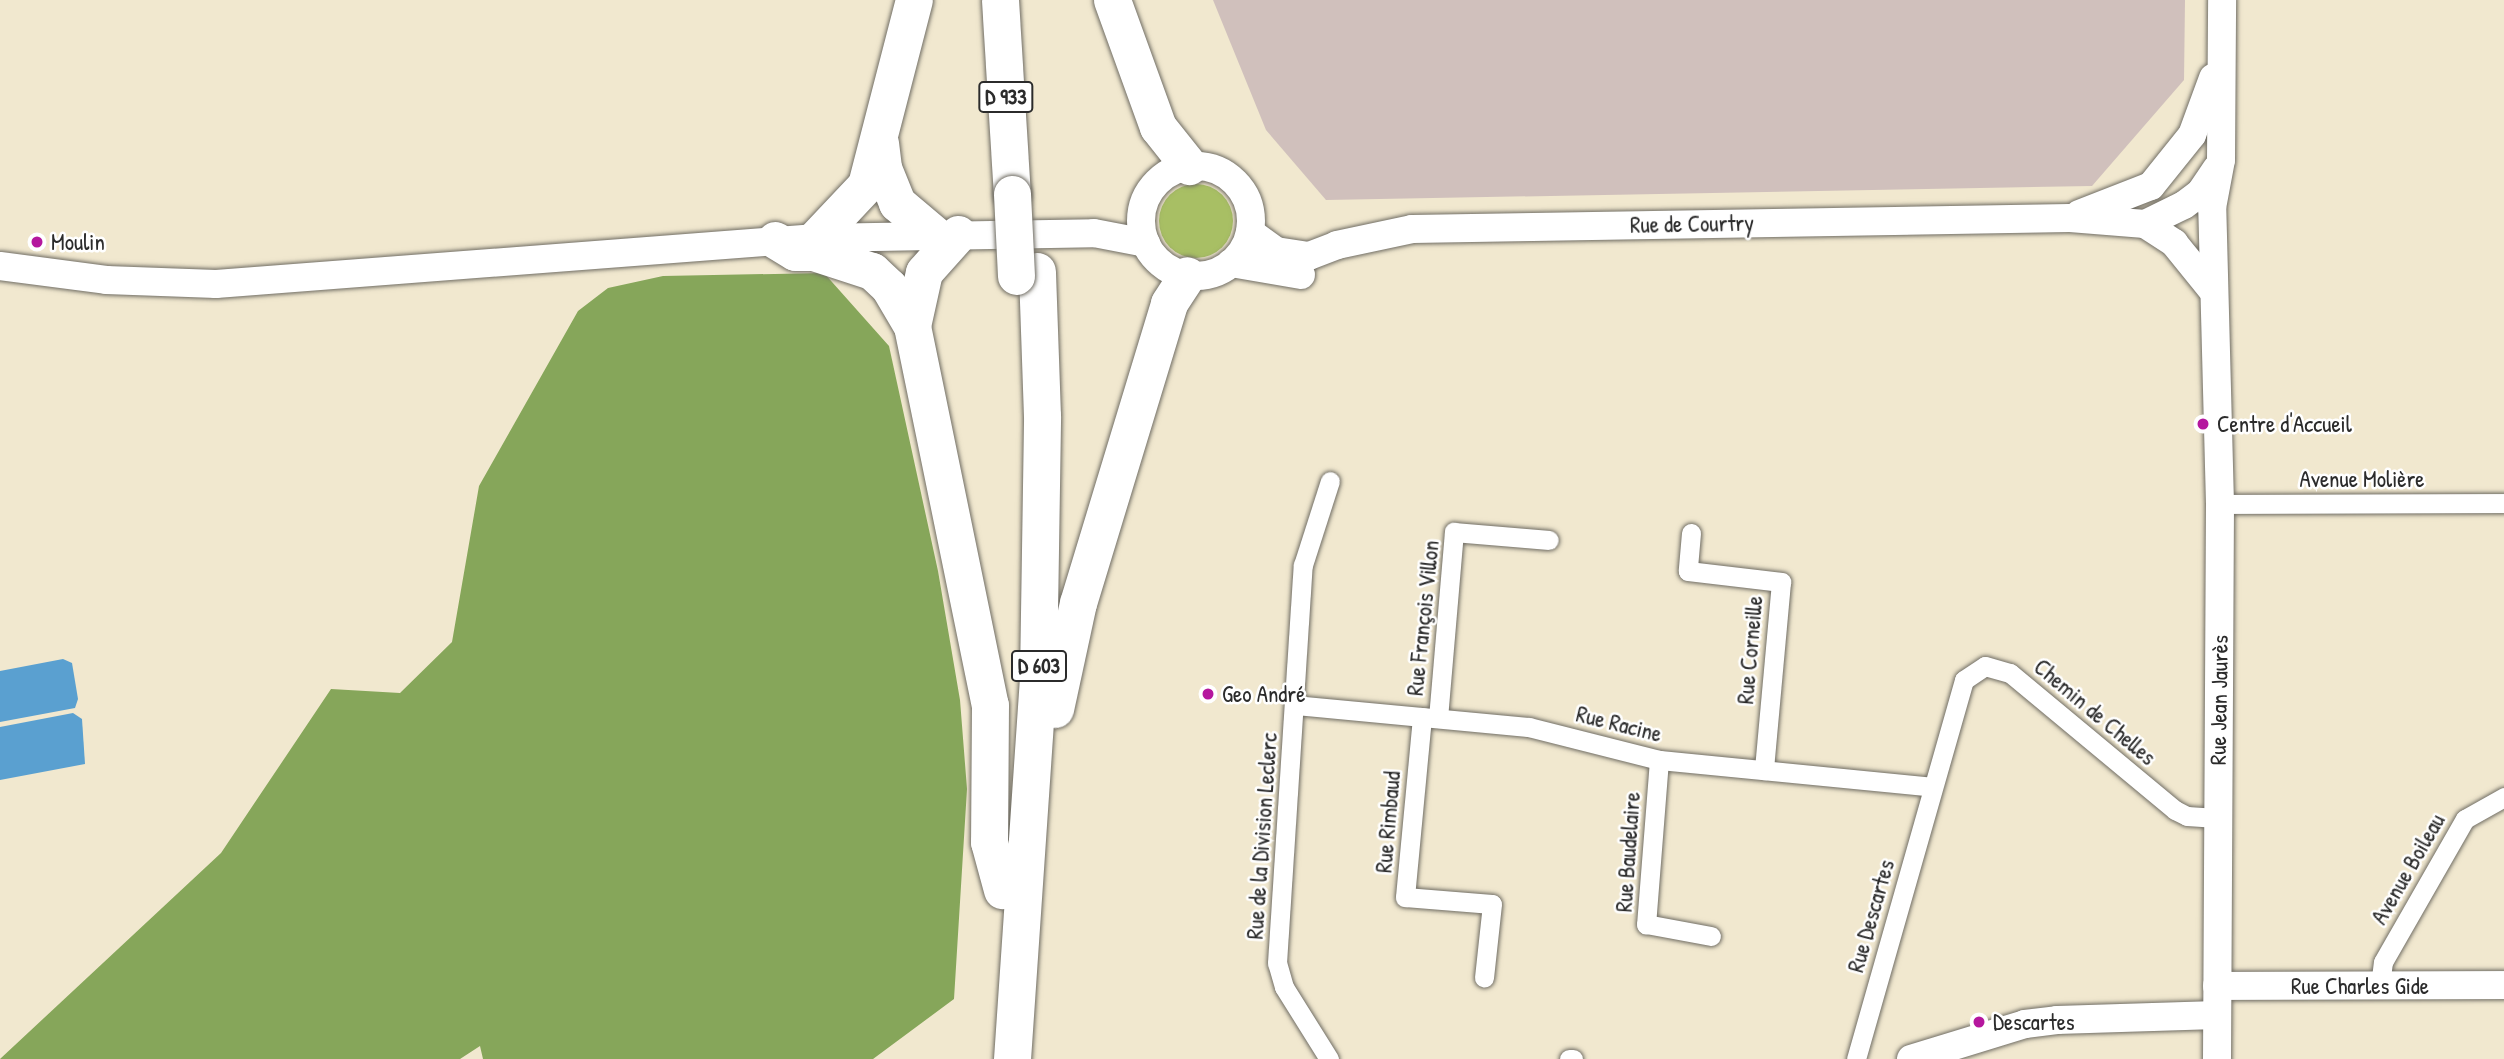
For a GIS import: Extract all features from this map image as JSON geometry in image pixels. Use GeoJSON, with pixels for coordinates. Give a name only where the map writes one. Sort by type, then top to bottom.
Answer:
{"type":"FeatureCollection","features":[{"type":"Feature","properties":{"kind":"highway"},"geometry":{"type":"LineString","coordinates":[[816,238],[860,193],[880,142],[914,0]]}},
{"type":"Feature","properties":{"kind":"highway","name":"D 933"},"geometry":{"type":"LineString","coordinates":[[1000,0],[1022,191]]}},
{"type":"Feature","properties":{"kind":"highway","name":"D 933"},"geometry":{"type":"LineString","coordinates":[[1022,191],[1023,0]]}},
{"type":"Feature","properties":{"kind":"highway"},"geometry":{"type":"LineString","coordinates":[[1112,0],[1158,127],[1189,166]]}},
{"type":"Feature","properties":{"kind":"highway"},"geometry":{"type":"LineString","coordinates":[[880,142],[883,168],[897,203],[946,234],[924,272],[912,326]]}},
{"type":"Feature","properties":{"kind":"highway","name":"D 603"},"geometry":{"type":"LineString","coordinates":[[1012,1059],[1018,601],[1027,274],[1022,191]]}},
{"type":"Feature","properties":{"kind":"highway"},"geometry":{"type":"LineString","coordinates":[[775,240],[795,252],[813,252],[872,271],[888,287],[912,326],[990,705],[989,842],[1013,891],[1044,845],[1057,699],[1078,603],[1169,303],[1187,275]]}},
{"type":"Feature","properties":{"kind":"highway","name":"D 603"},"geometry":{"type":"LineString","coordinates":[[989,1059],[1013,891]]}},
{"type":"Feature","properties":{"kind":"main road"},"geometry":{"type":"LineString","coordinates":[[2220,282],[2212,241],[2212,208],[2221,160],[2222,0]]}},
{"type":"Feature","properties":{"kind":"main road"},"geometry":{"type":"LineString","coordinates":[[2070,218],[2151,186],[2192,135],[2222,48]]}},
{"type":"Feature","properties":{"kind":"main road"},"geometry":{"type":"LineString","coordinates":[[2144,224],[2184,205],[2200,193],[2221,160]]}},
{"type":"Feature","properties":{"kind":"main road","name":"Rue Jean Jaurès"},"geometry":{"type":"LineString","coordinates":[[2217,1059],[2220,504],[2218,340],[2220,282],[2230,233],[2221,160]]}},
{"type":"Feature","properties":{"kind":"main road"},"geometry":{"type":"LineString","coordinates":[[1189,166],[1222,172],[1240,187],[1249,207],[1250,232],[1231,264],[1210,274],[1187,275],[1163,265],[1146,243],[1142,212],[1153,186],[1189,166]]}},
{"type":"Feature","properties":{"kind":"main road"},"geometry":{"type":"LineString","coordinates":[[2151,186],[2184,205],[2212,241]]}},
{"type":"Feature","properties":{"kind":"main road"},"geometry":{"type":"LineString","coordinates":[[1094,233],[1142,212]]}},
{"type":"Feature","properties":{"kind":"main road","name":"Rue de Courtry"},"geometry":{"type":"LineString","coordinates":[[1250,232],[1289,256],[1309,257],[1367,238],[1412,229],[2070,218],[2144,224],[2174,243],[2220,282]]}},
{"type":"Feature","properties":{"kind":"main road"},"geometry":{"type":"LineString","coordinates":[[0,266],[114,281],[216,284],[816,238],[1094,233],[1146,243]]}},
{"type":"Feature","properties":{"kind":"main road"},"geometry":{"type":"LineString","coordinates":[[1231,264],[1300,275],[1340,259],[1367,238]]}},
{"type":"Feature","properties":{"kind":"main road","name":"Rue Charles Gide"},"geometry":{"type":"LineString","coordinates":[[2217,986],[2504,985]]}},
{"type":"Feature","properties":{"kind":"main road"},"geometry":{"type":"LineString","coordinates":[[1911,1059],[2025,1024],[2057,1020],[2217,1015]]}},
{"type":"Feature","properties":{"kind":"street","name":"Rue de la Division Leclerc"},"geometry":{"type":"LineString","coordinates":[[1329,1059],[1284,987],[1278,963],[1303,565],[1331,481]]}},
{"type":"Feature","properties":{"kind":"street","name":"Avenue Molière"},"geometry":{"type":"LineString","coordinates":[[2220,504],[2504,503]]}},
{"type":"Feature","properties":{"kind":"street","name":"Rue François Villon"},"geometry":{"type":"LineString","coordinates":[[1430,717],[1454,532],[1549,540]]}},
{"type":"Feature","properties":{"kind":"street","name":"Rue Corneille"},"geometry":{"type":"LineString","coordinates":[[1691,533],[1688,571],[1781,582],[1764,769]]}},
{"type":"Feature","properties":{"kind":"street","name":"Chemin de Chelles"},"geometry":{"type":"LineString","coordinates":[[1932,787],[1964,680],[1985,666],[2010,673],[2175,810],[2186,816],[2217,818]]}},
{"type":"Feature","properties":{"kind":"street","name":"Rue Racine"},"geometry":{"type":"LineString","coordinates":[[1295,705],[1529,727],[1659,760],[1932,787]]}},
{"type":"Feature","properties":{"kind":"street","name":"Rue Rimbaud"},"geometry":{"type":"LineString","coordinates":[[1430,717],[1405,897],[1492,904],[1484,978]]}},
{"type":"Feature","properties":{"kind":"street","name":"Rue Baudelaire"},"geometry":{"type":"LineString","coordinates":[[1659,760],[1646,924],[1712,936]]}},
{"type":"Feature","properties":{"kind":"street","name":"Rue Descartes"},"geometry":{"type":"LineString","coordinates":[[1856,1059],[1932,787]]}},
{"type":"Feature","properties":{"kind":"street","name":"Avenue Boileau"},"geometry":{"type":"LineString","coordinates":[[2380,986],[2383,962],[2465,819],[2504,797]]}},
{"type":"Feature","properties":{"kind":"shaded area"},"geometry":{"type":"Polygon","coordinates":[[[1213,0],[2185,0],[2184,80],[2092,186],[1326,200],[1266,130],[1213,0]]]}},
{"type":"Feature","properties":{"kind":"green space"},"geometry":{"type":"Polygon","coordinates":[[[1189,184],[1203,184],[1217,190],[1227,200],[1233,221],[1227,242],[1217,252],[1203,258],[1189,258],[1175,252],[1165,242],[1159,228],[1159,214],[1165,200],[1175,190],[1189,184]]]}},
{"type":"Feature","properties":{"kind":"green space"},"geometry":{"type":"Polygon","coordinates":[[[824,273],[889,346],[938,571],[960,700],[967,789],[954,999],[873,1059],[483,1059],[480,1046],[460,1059],[0,1059],[221,853],[331,689],[400,693],[452,642],[479,486],[578,311],[608,288],[663,276],[824,273]]]}},
{"type":"Feature","properties":{"kind":"water"},"geometry":{"type":"Polygon","coordinates":[[[63,659],[72,663],[78,699],[75,708],[0,722],[0,671],[63,659]]]}},
{"type":"Feature","properties":{"kind":"water"},"geometry":{"type":"Polygon","coordinates":[[[73,713],[82,719],[85,764],[0,780],[0,727],[73,713]]]}},
{"type":"Feature","properties":{"kind":"place","name":"Moulin"},"geometry":{"type":"Point","coordinates":[37,242]}},
{"type":"Feature","properties":{"kind":"place","name":"Centre d'Accueil"},"geometry":{"type":"Point","coordinates":[2203,424]}},
{"type":"Feature","properties":{"kind":"place","name":"Geo André"},"geometry":{"type":"Point","coordinates":[1208,694]}},
{"type":"Feature","properties":{"kind":"place","name":"Descartes"},"geometry":{"type":"Point","coordinates":[1979,1022]}}]}
